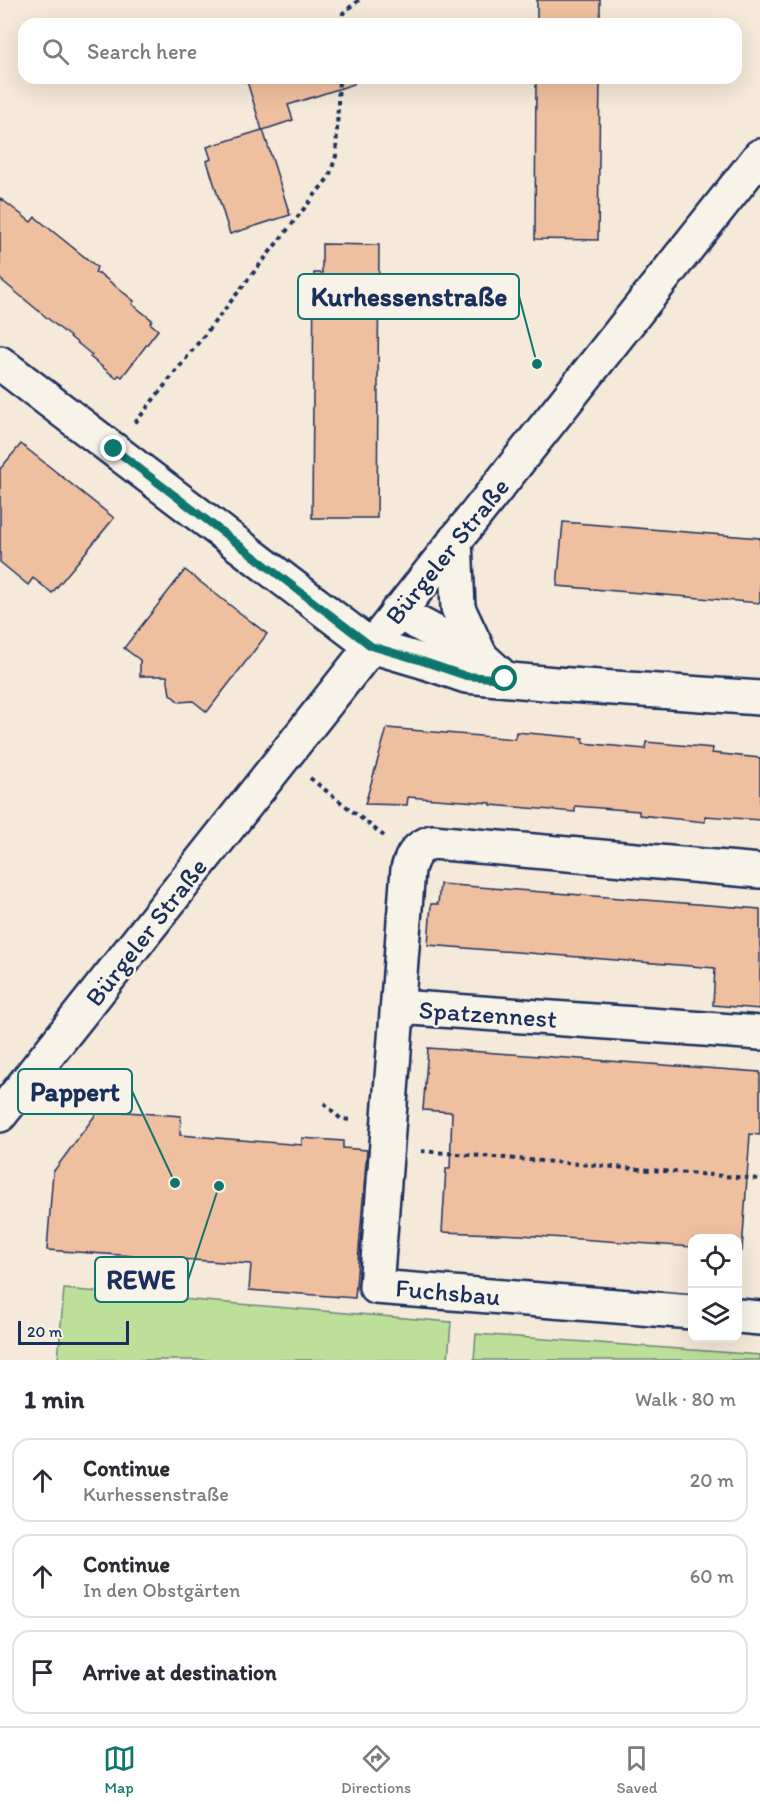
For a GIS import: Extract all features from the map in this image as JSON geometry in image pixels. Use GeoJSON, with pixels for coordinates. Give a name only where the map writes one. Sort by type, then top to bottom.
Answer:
{"type":"FeatureCollection","features":[{"type":"Feature","properties":{"kind":"street","name":"Bürgeler Straße"},"geometry":{"type":"LineString","coordinates":[[0,1115],[760,156]]}},
{"type":"Feature","properties":{"kind":"street"},"geometry":{"type":"LineString","coordinates":[[0,363],[371,646],[466,676],[760,698]]}},
{"type":"Feature","properties":{"kind":"street"},"geometry":{"type":"LineString","coordinates":[[455,540],[458,608],[481,657]]}},
{"type":"Feature","properties":{"kind":"street"},"geometry":{"type":"LineString","coordinates":[[397,612],[481,657],[505,679]]}},
{"type":"Feature","properties":{"kind":"street"},"geometry":{"type":"LineString","coordinates":[[411,857],[422,845],[432,842],[760,871]]}},
{"type":"Feature","properties":{"kind":"street","name":"Spatzennest"},"geometry":{"type":"LineString","coordinates":[[411,857],[408,869],[398,1007],[760,1033]]}},
{"type":"Feature","properties":{"kind":"street","name":"Fuchsbau"},"geometry":{"type":"LineString","coordinates":[[398,1007],[376,1287],[688,1312]]}},
{"type":"Feature","properties":{"kind":"street"},"geometry":{"type":"LineString","coordinates":[[742,1316],[760,1318]]}},
{"type":"Feature","properties":{"kind":"path"},"geometry":{"type":"LineString","coordinates":[[343,18],[343,13],[358,0]]}},
{"type":"Feature","properties":{"kind":"path"},"geometry":{"type":"LineString","coordinates":[[114,449],[329,177],[336,156],[339,84]]}},
{"type":"Feature","properties":{"kind":"path"},"geometry":{"type":"LineString","coordinates":[[284,757],[411,857]]}},
{"type":"Feature","properties":{"kind":"path"},"geometry":{"type":"LineString","coordinates":[[387,1149],[760,1179]]}},
{"type":"Feature","properties":{"kind":"green space"},"geometry":{"type":"Polygon","coordinates":[[[64,1289],[451,1322],[448,1360],[58,1360],[64,1289]]]}},
{"type":"Feature","properties":{"kind":"green space"},"geometry":{"type":"Polygon","coordinates":[[[476,1334],[760,1355],[760,1360],[474,1360],[476,1334]]]}},
{"type":"Feature","properties":{"kind":"building"},"geometry":{"type":"Polygon","coordinates":[[[537,0],[600,0],[600,18],[537,18],[537,0]]]}},
{"type":"Feature","properties":{"kind":"building"},"geometry":{"type":"Polygon","coordinates":[[[248,84],[354,84],[288,105],[293,120],[263,130],[290,215],[230,234],[207,161],[211,159],[207,147],[262,130],[248,84]]]}},
{"type":"Feature","properties":{"kind":"building"},"geometry":{"type":"Polygon","coordinates":[[[536,84],[600,84],[598,240],[535,239],[536,84]]]}},
{"type":"Feature","properties":{"kind":"building"},"geometry":{"type":"Polygon","coordinates":[[[0,198],[31,222],[35,217],[97,267],[95,273],[99,273],[134,301],[132,304],[152,320],[150,323],[158,330],[122,377],[119,375],[116,378],[90,357],[92,355],[0,279],[0,198]]]}},
{"type":"Feature","properties":{"kind":"building"},"geometry":{"type":"Polygon","coordinates":[[[322,244],[379,245],[377,518],[312,518],[314,273],[322,273],[322,244]]]}},
{"type":"Feature","properties":{"kind":"building"},"geometry":{"type":"Polygon","coordinates":[[[21,444],[114,518],[52,593],[33,578],[28,585],[0,562],[0,469],[21,444]]]}},
{"type":"Feature","properties":{"kind":"building"},"geometry":{"type":"Polygon","coordinates":[[[563,522],[760,538],[760,603],[557,586],[563,522]]]}},
{"type":"Feature","properties":{"kind":"building"},"geometry":{"type":"Polygon","coordinates":[[[185,570],[267,634],[207,712],[193,701],[179,702],[170,694],[167,676],[140,676],[140,660],[124,648],[185,570]]]}},
{"type":"Feature","properties":{"kind":"building"},"geometry":{"type":"Polygon","coordinates":[[[387,728],[515,739],[516,732],[583,738],[583,743],[645,749],[646,742],[713,748],[712,753],[760,758],[760,820],[705,816],[705,822],[639,815],[639,811],[575,806],[575,812],[408,797],[407,805],[365,804],[387,728]]]}},
{"type":"Feature","properties":{"kind":"building"},"geometry":{"type":"Polygon","coordinates":[[[440,884],[760,909],[760,1009],[713,1005],[715,968],[428,945],[431,904],[438,904],[440,884]]]}},
{"type":"Feature","properties":{"kind":"building"},"geometry":{"type":"Polygon","coordinates":[[[428,1048],[760,1072],[760,1135],[750,1134],[742,1251],[742,1234],[688,1234],[688,1247],[442,1232],[446,1169],[450,1169],[452,1112],[423,1110],[428,1048]]]}},
{"type":"Feature","properties":{"kind":"building"},"geometry":{"type":"Polygon","coordinates":[[[99,1110],[181,1116],[180,1135],[302,1145],[302,1138],[343,1141],[343,1148],[367,1150],[355,1298],[249,1290],[251,1264],[47,1250],[53,1172],[99,1110]]]}},
{"type":"Feature","properties":{"kind":"place","name":"Kurhessenstraße"},"geometry":{"type":"Point","coordinates":[537,364]}},
{"type":"Feature","properties":{"kind":"place","name":"Pappert"},"geometry":{"type":"Point","coordinates":[175,1183]}},
{"type":"Feature","properties":{"kind":"place","name":"REWE"},"geometry":{"type":"Point","coordinates":[219,1186]}},
{"type":"Feature","properties":{"kind":"route"},"geometry":{"type":"LineString","coordinates":[[114,449],[371,646],[466,676],[505,679]]}}]}
